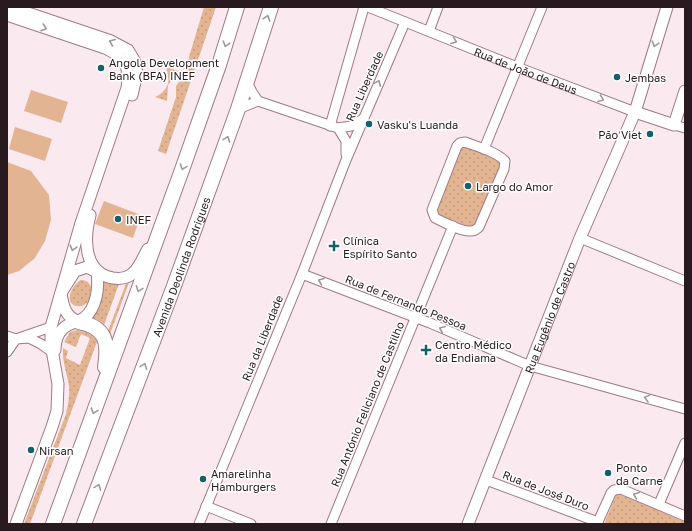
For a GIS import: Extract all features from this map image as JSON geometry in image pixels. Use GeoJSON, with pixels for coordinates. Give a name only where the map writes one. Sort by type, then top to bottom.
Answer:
{"type":"FeatureCollection","features":[{"type":"Feature","properties":{"kind":"highway"},"geometry":{"type":"LineString","coordinates":[[53,524],[219,65],[237,7]]}},
{"type":"Feature","properties":{"kind":"highway","name":"Avenida Deolinda Rodrigues"},"geometry":{"type":"LineString","coordinates":[[84,524],[174,286],[238,109],[271,7]]}},
{"type":"Feature","properties":{"kind":"highway"},"geometry":{"type":"LineString","coordinates":[[79,322],[86,323],[99,330],[104,335],[107,351],[102,391]]}},
{"type":"Feature","properties":{"kind":"street"},"geometry":{"type":"LineString","coordinates":[[10,7],[118,44],[128,50],[136,66],[137,73],[135,86],[87,226],[87,252],[90,261],[97,272],[98,285],[96,299],[88,314],[79,322],[68,325],[60,332],[53,357]]}},
{"type":"Feature","properties":{"kind":"street"},"geometry":{"type":"LineString","coordinates":[[334,127],[364,7]]}},
{"type":"Feature","properties":{"kind":"street","name":"Rua de João de Deus"},"geometry":{"type":"LineString","coordinates":[[368,7],[517,67],[635,112],[680,127]]}},
{"type":"Feature","properties":{"kind":"street"},"geometry":{"type":"LineString","coordinates":[[429,31],[438,7]]}},
{"type":"Feature","properties":{"kind":"street"},"geometry":{"type":"LineString","coordinates":[[484,149],[542,7]]}},
{"type":"Feature","properties":{"kind":"street","name":"Rua Eugênio de Castro"},"geometry":{"type":"LineString","coordinates":[[468,524],[580,238],[635,112],[667,7]]}},
{"type":"Feature","properties":{"kind":"street"},"geometry":{"type":"LineString","coordinates":[[7,15],[105,48],[118,54],[124,62],[128,81],[127,88],[81,223],[51,327],[50,337],[58,384],[57,410],[16,524]]}},
{"type":"Feature","properties":{"kind":"street","name":"Rua Liberdade"},"geometry":{"type":"LineString","coordinates":[[346,160],[405,22]]}},
{"type":"Feature","properties":{"kind":"street"},"geometry":{"type":"LineString","coordinates":[[247,82],[258,101],[334,127],[351,126],[363,118]]}},
{"type":"Feature","properties":{"kind":"street"},"geometry":{"type":"LineString","coordinates":[[680,127],[685,91]]}},
{"type":"Feature","properties":{"kind":"street"},"geometry":{"type":"LineString","coordinates":[[238,109],[258,101]]}},
{"type":"Feature","properties":{"kind":"street"},"geometry":{"type":"LineString","coordinates":[[334,127],[346,141],[346,160]]}},
{"type":"Feature","properties":{"kind":"street"},"geometry":{"type":"LineString","coordinates":[[465,142],[484,149],[501,158],[505,161],[504,169],[479,226],[473,232],[470,232],[452,226],[435,218],[432,214],[432,206],[457,146],[460,143],[465,142]]}},
{"type":"Feature","properties":{"kind":"street","name":"Rua da Liberdade"},"geometry":{"type":"LineString","coordinates":[[199,524],[302,274],[346,160]]}},
{"type":"Feature","properties":{"kind":"street"},"geometry":{"type":"LineString","coordinates":[[79,322],[70,318],[65,310],[61,293],[75,271],[80,268],[87,267],[103,275],[117,279],[124,278],[132,274],[164,219]]}},
{"type":"Feature","properties":{"kind":"street","name":"Rua António Feliciano de Castilho"},"geometry":{"type":"LineString","coordinates":[[331,524],[452,226]]}},
{"type":"Feature","properties":{"kind":"street"},"geometry":{"type":"LineString","coordinates":[[580,238],[685,281]]}},
{"type":"Feature","properties":{"kind":"street","name":"Rua de Fernando Pessoa"},"geometry":{"type":"LineString","coordinates":[[302,274],[415,318],[530,366],[685,408]]}},
{"type":"Feature","properties":{"kind":"street"},"geometry":{"type":"LineString","coordinates":[[11,338],[51,327]]}},
{"type":"Feature","properties":{"kind":"street"},"geometry":{"type":"LineString","coordinates":[[11,338],[29,338],[41,344],[53,357]]}},
{"type":"Feature","properties":{"kind":"street"},"geometry":{"type":"LineString","coordinates":[[7,352],[11,338]]}},
{"type":"Feature","properties":{"kind":"street"},"geometry":{"type":"LineString","coordinates":[[659,504],[685,443]]}},
{"type":"Feature","properties":{"kind":"street","name":"Rua de José Duro"},"geometry":{"type":"LineString","coordinates":[[486,480],[597,523]]}},
{"type":"Feature","properties":{"kind":"street"},"geometry":{"type":"LineString","coordinates":[[597,523],[611,493],[617,489],[621,489],[659,504],[685,516]]}},
{"type":"Feature","properties":{"kind":"street"},"geometry":{"type":"LineString","coordinates":[[206,506],[251,524]]}},
{"type":"Feature","properties":{"kind":"shaded area"},"geometry":{"type":"Polygon","coordinates":[[[204,7],[216,7],[166,154],[158,151],[176,97],[176,86],[183,77],[204,7]]]}},
{"type":"Feature","properties":{"kind":"shaded area"},"geometry":{"type":"Polygon","coordinates":[[[166,67],[178,71],[168,85],[167,101],[155,97],[163,92],[168,84],[168,73],[166,67]]]}},
{"type":"Feature","properties":{"kind":"shaded area"},"geometry":{"type":"Polygon","coordinates":[[[31,90],[68,102],[61,123],[24,111],[31,90]]]}},
{"type":"Feature","properties":{"kind":"shaded area"},"geometry":{"type":"Polygon","coordinates":[[[15,127],[52,139],[45,161],[9,149],[15,127]]]}},
{"type":"Feature","properties":{"kind":"shaded area"},"geometry":{"type":"Polygon","coordinates":[[[462,144],[504,161],[474,229],[435,213],[462,144]]]}},
{"type":"Feature","properties":{"kind":"shaded area"},"geometry":{"type":"Polygon","coordinates":[[[7,162],[31,171],[49,195],[51,220],[45,241],[35,258],[19,271],[7,275],[7,162]]]}},
{"type":"Feature","properties":{"kind":"shaded area","name":"INEF"},"geometry":{"type":"Polygon","coordinates":[[[104,201],[141,215],[133,238],[95,224],[104,201]]]}},
{"type":"Feature","properties":{"kind":"shaded area"},"geometry":{"type":"Polygon","coordinates":[[[81,280],[90,284],[91,294],[87,303],[82,306],[77,306],[70,302],[70,294],[75,285],[81,280]]]}},
{"type":"Feature","properties":{"kind":"shaded area"},"geometry":{"type":"Polygon","coordinates":[[[130,280],[110,334],[108,331],[127,281],[130,280]]]}},
{"type":"Feature","properties":{"kind":"shaded area"},"geometry":{"type":"Polygon","coordinates":[[[104,282],[119,284],[104,325],[98,320],[92,318],[101,301],[104,282]]]}},
{"type":"Feature","properties":{"kind":"shaded area"},"geometry":{"type":"Polygon","coordinates":[[[86,329],[98,339],[30,524],[24,524],[66,414],[69,400],[69,389],[63,348],[68,351],[66,358],[80,365],[90,338],[81,334],[76,347],[64,342],[70,332],[86,329]]]}},
{"type":"Feature","properties":{"kind":"shaded area"},"geometry":{"type":"Polygon","coordinates":[[[617,493],[685,522],[685,524],[604,524],[617,493]]]}},
{"type":"Feature","properties":{"kind":"place","name":"Angola Development Bank (BFA) INEF"},"geometry":{"type":"Point","coordinates":[101,68]}},
{"type":"Feature","properties":{"kind":"place","name":"Jembas"},"geometry":{"type":"Point","coordinates":[617,77]}},
{"type":"Feature","properties":{"kind":"place","name":"Vasku's Luanda"},"geometry":{"type":"Point","coordinates":[369,124]}},
{"type":"Feature","properties":{"kind":"place","name":"Pão Viet"},"geometry":{"type":"Point","coordinates":[650,134]}},
{"type":"Feature","properties":{"kind":"place","name":"Largo do Amor"},"geometry":{"type":"Point","coordinates":[468,186]}},
{"type":"Feature","properties":{"kind":"place","name":"INEF"},"geometry":{"type":"Point","coordinates":[118,219]}},
{"type":"Feature","properties":{"kind":"place","name":"Clínica Espírito Santo"},"geometry":{"type":"Point","coordinates":[334,246]}},
{"type":"Feature","properties":{"kind":"place","name":"Centro Médico da Endiama"},"geometry":{"type":"Point","coordinates":[426,350]}},
{"type":"Feature","properties":{"kind":"place","name":"Nirsan"},"geometry":{"type":"Point","coordinates":[31,450]}},
{"type":"Feature","properties":{"kind":"place","name":"Ponto da Carne"},"geometry":{"type":"Point","coordinates":[608,473]}},
{"type":"Feature","properties":{"kind":"place","name":"Amarelinha Hamburgers"},"geometry":{"type":"Point","coordinates":[203,479]}}]}
